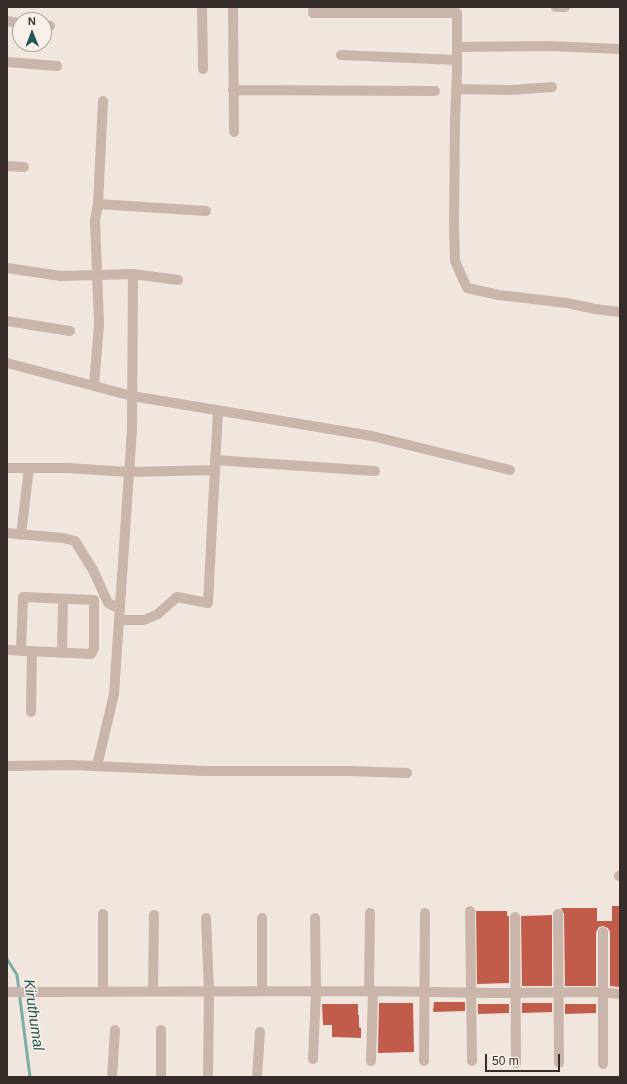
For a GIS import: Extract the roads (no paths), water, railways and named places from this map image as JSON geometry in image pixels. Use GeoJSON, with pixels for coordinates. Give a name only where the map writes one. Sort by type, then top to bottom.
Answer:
{"type":"FeatureCollection","features":[{"type":"Feature","properties":{"kind":"street"},"geometry":{"type":"LineString","coordinates":[[202,7],[203,69]]}},
{"type":"Feature","properties":{"kind":"street"},"geometry":{"type":"LineString","coordinates":[[234,7],[234,132]]}},
{"type":"Feature","properties":{"kind":"street"},"geometry":{"type":"LineString","coordinates":[[314,7],[313,13],[457,10],[457,60],[454,122],[455,261],[467,288],[499,295],[567,303],[595,309],[620,312]]}},
{"type":"Feature","properties":{"kind":"street"},"geometry":{"type":"LineString","coordinates":[[556,7],[565,7]]}},
{"type":"Feature","properties":{"kind":"street"},"geometry":{"type":"LineString","coordinates":[[457,47],[548,46],[620,48]]}},
{"type":"Feature","properties":{"kind":"street"},"geometry":{"type":"LineString","coordinates":[[341,55],[457,60]]}},
{"type":"Feature","properties":{"kind":"street"},"geometry":{"type":"LineString","coordinates":[[7,62],[58,66]]}},
{"type":"Feature","properties":{"kind":"street"},"geometry":{"type":"LineString","coordinates":[[456,89],[510,90],[552,87]]}},
{"type":"Feature","properties":{"kind":"street"},"geometry":{"type":"LineString","coordinates":[[233,90],[435,90]]}},
{"type":"Feature","properties":{"kind":"street"},"geometry":{"type":"LineString","coordinates":[[94,386],[99,324],[95,220],[98,204],[103,101]]}},
{"type":"Feature","properties":{"kind":"street"},"geometry":{"type":"LineString","coordinates":[[7,166],[24,167]]}},
{"type":"Feature","properties":{"kind":"street"},"geometry":{"type":"LineString","coordinates":[[98,204],[206,211]]}},
{"type":"Feature","properties":{"kind":"street"},"geometry":{"type":"LineString","coordinates":[[7,268],[62,276],[133,274],[178,280]]}},
{"type":"Feature","properties":{"kind":"street"},"geometry":{"type":"LineString","coordinates":[[97,766],[114,694],[129,472],[132,396],[133,274]]}},
{"type":"Feature","properties":{"kind":"street"},"geometry":{"type":"LineString","coordinates":[[7,321],[70,331]]}},
{"type":"Feature","properties":{"kind":"street"},"geometry":{"type":"LineString","coordinates":[[7,363],[132,396],[372,436],[510,470]]}},
{"type":"Feature","properties":{"kind":"street"},"geometry":{"type":"LineString","coordinates":[[7,534],[63,538],[75,541],[93,570],[108,603],[119,615],[144,620],[158,614],[177,597],[208,603],[218,410]]}},
{"type":"Feature","properties":{"kind":"street"},"geometry":{"type":"LineString","coordinates":[[7,468],[68,468],[129,472],[215,465],[374,471]]}},
{"type":"Feature","properties":{"kind":"street"},"geometry":{"type":"LineString","coordinates":[[21,535],[29,468]]}},
{"type":"Feature","properties":{"kind":"street"},"geometry":{"type":"LineString","coordinates":[[7,650],[21,651],[32,651],[62,653],[91,654],[94,648],[94,600],[23,598],[21,651]]}},
{"type":"Feature","properties":{"kind":"street"},"geometry":{"type":"LineString","coordinates":[[62,653],[63,599]]}},
{"type":"Feature","properties":{"kind":"street"},"geometry":{"type":"LineString","coordinates":[[31,712],[32,651]]}},
{"type":"Feature","properties":{"kind":"street"},"geometry":{"type":"LineString","coordinates":[[7,766],[72,765],[204,771],[348,771],[407,773]]}},
{"type":"Feature","properties":{"kind":"street"},"geometry":{"type":"LineString","coordinates":[[470,911],[472,1061]]}},
{"type":"Feature","properties":{"kind":"street"},"geometry":{"type":"LineString","coordinates":[[370,913],[371,1061]]}},
{"type":"Feature","properties":{"kind":"street"},"geometry":{"type":"LineString","coordinates":[[424,1061],[425,913]]}},
{"type":"Feature","properties":{"kind":"street"},"geometry":{"type":"LineString","coordinates":[[103,914],[103,991]]}},
{"type":"Feature","properties":{"kind":"street"},"geometry":{"type":"LineString","coordinates":[[558,914],[559,1063]]}},
{"type":"Feature","properties":{"kind":"street"},"geometry":{"type":"LineString","coordinates":[[153,991],[154,915]]}},
{"type":"Feature","properties":{"kind":"street"},"geometry":{"type":"LineString","coordinates":[[515,917],[516,1063]]}},
{"type":"Feature","properties":{"kind":"street"},"geometry":{"type":"LineString","coordinates":[[206,918],[208,1077]]}},
{"type":"Feature","properties":{"kind":"street"},"geometry":{"type":"LineString","coordinates":[[262,918],[262,991]]}},
{"type":"Feature","properties":{"kind":"street"},"geometry":{"type":"LineString","coordinates":[[313,1059],[316,991],[315,918]]}},
{"type":"Feature","properties":{"kind":"street"},"geometry":{"type":"LineString","coordinates":[[603,932],[603,1064]]}},
{"type":"Feature","properties":{"kind":"street"},"geometry":{"type":"LineString","coordinates":[[9,991],[371,991],[516,993],[559,992],[620,994]]}},
{"type":"Feature","properties":{"kind":"street"},"geometry":{"type":"LineString","coordinates":[[112,1077],[115,1030]]}},
{"type":"Feature","properties":{"kind":"street"},"geometry":{"type":"LineString","coordinates":[[161,1030],[161,1077]]}},
{"type":"Feature","properties":{"kind":"street"},"geometry":{"type":"LineString","coordinates":[[257,1077],[260,1032]]}},
{"type":"Feature","properties":{"kind":"waterway","name":"Kiruthumal"},"geometry":{"type":"LineString","coordinates":[[7,959],[17,975],[30,1077]]}}]}
